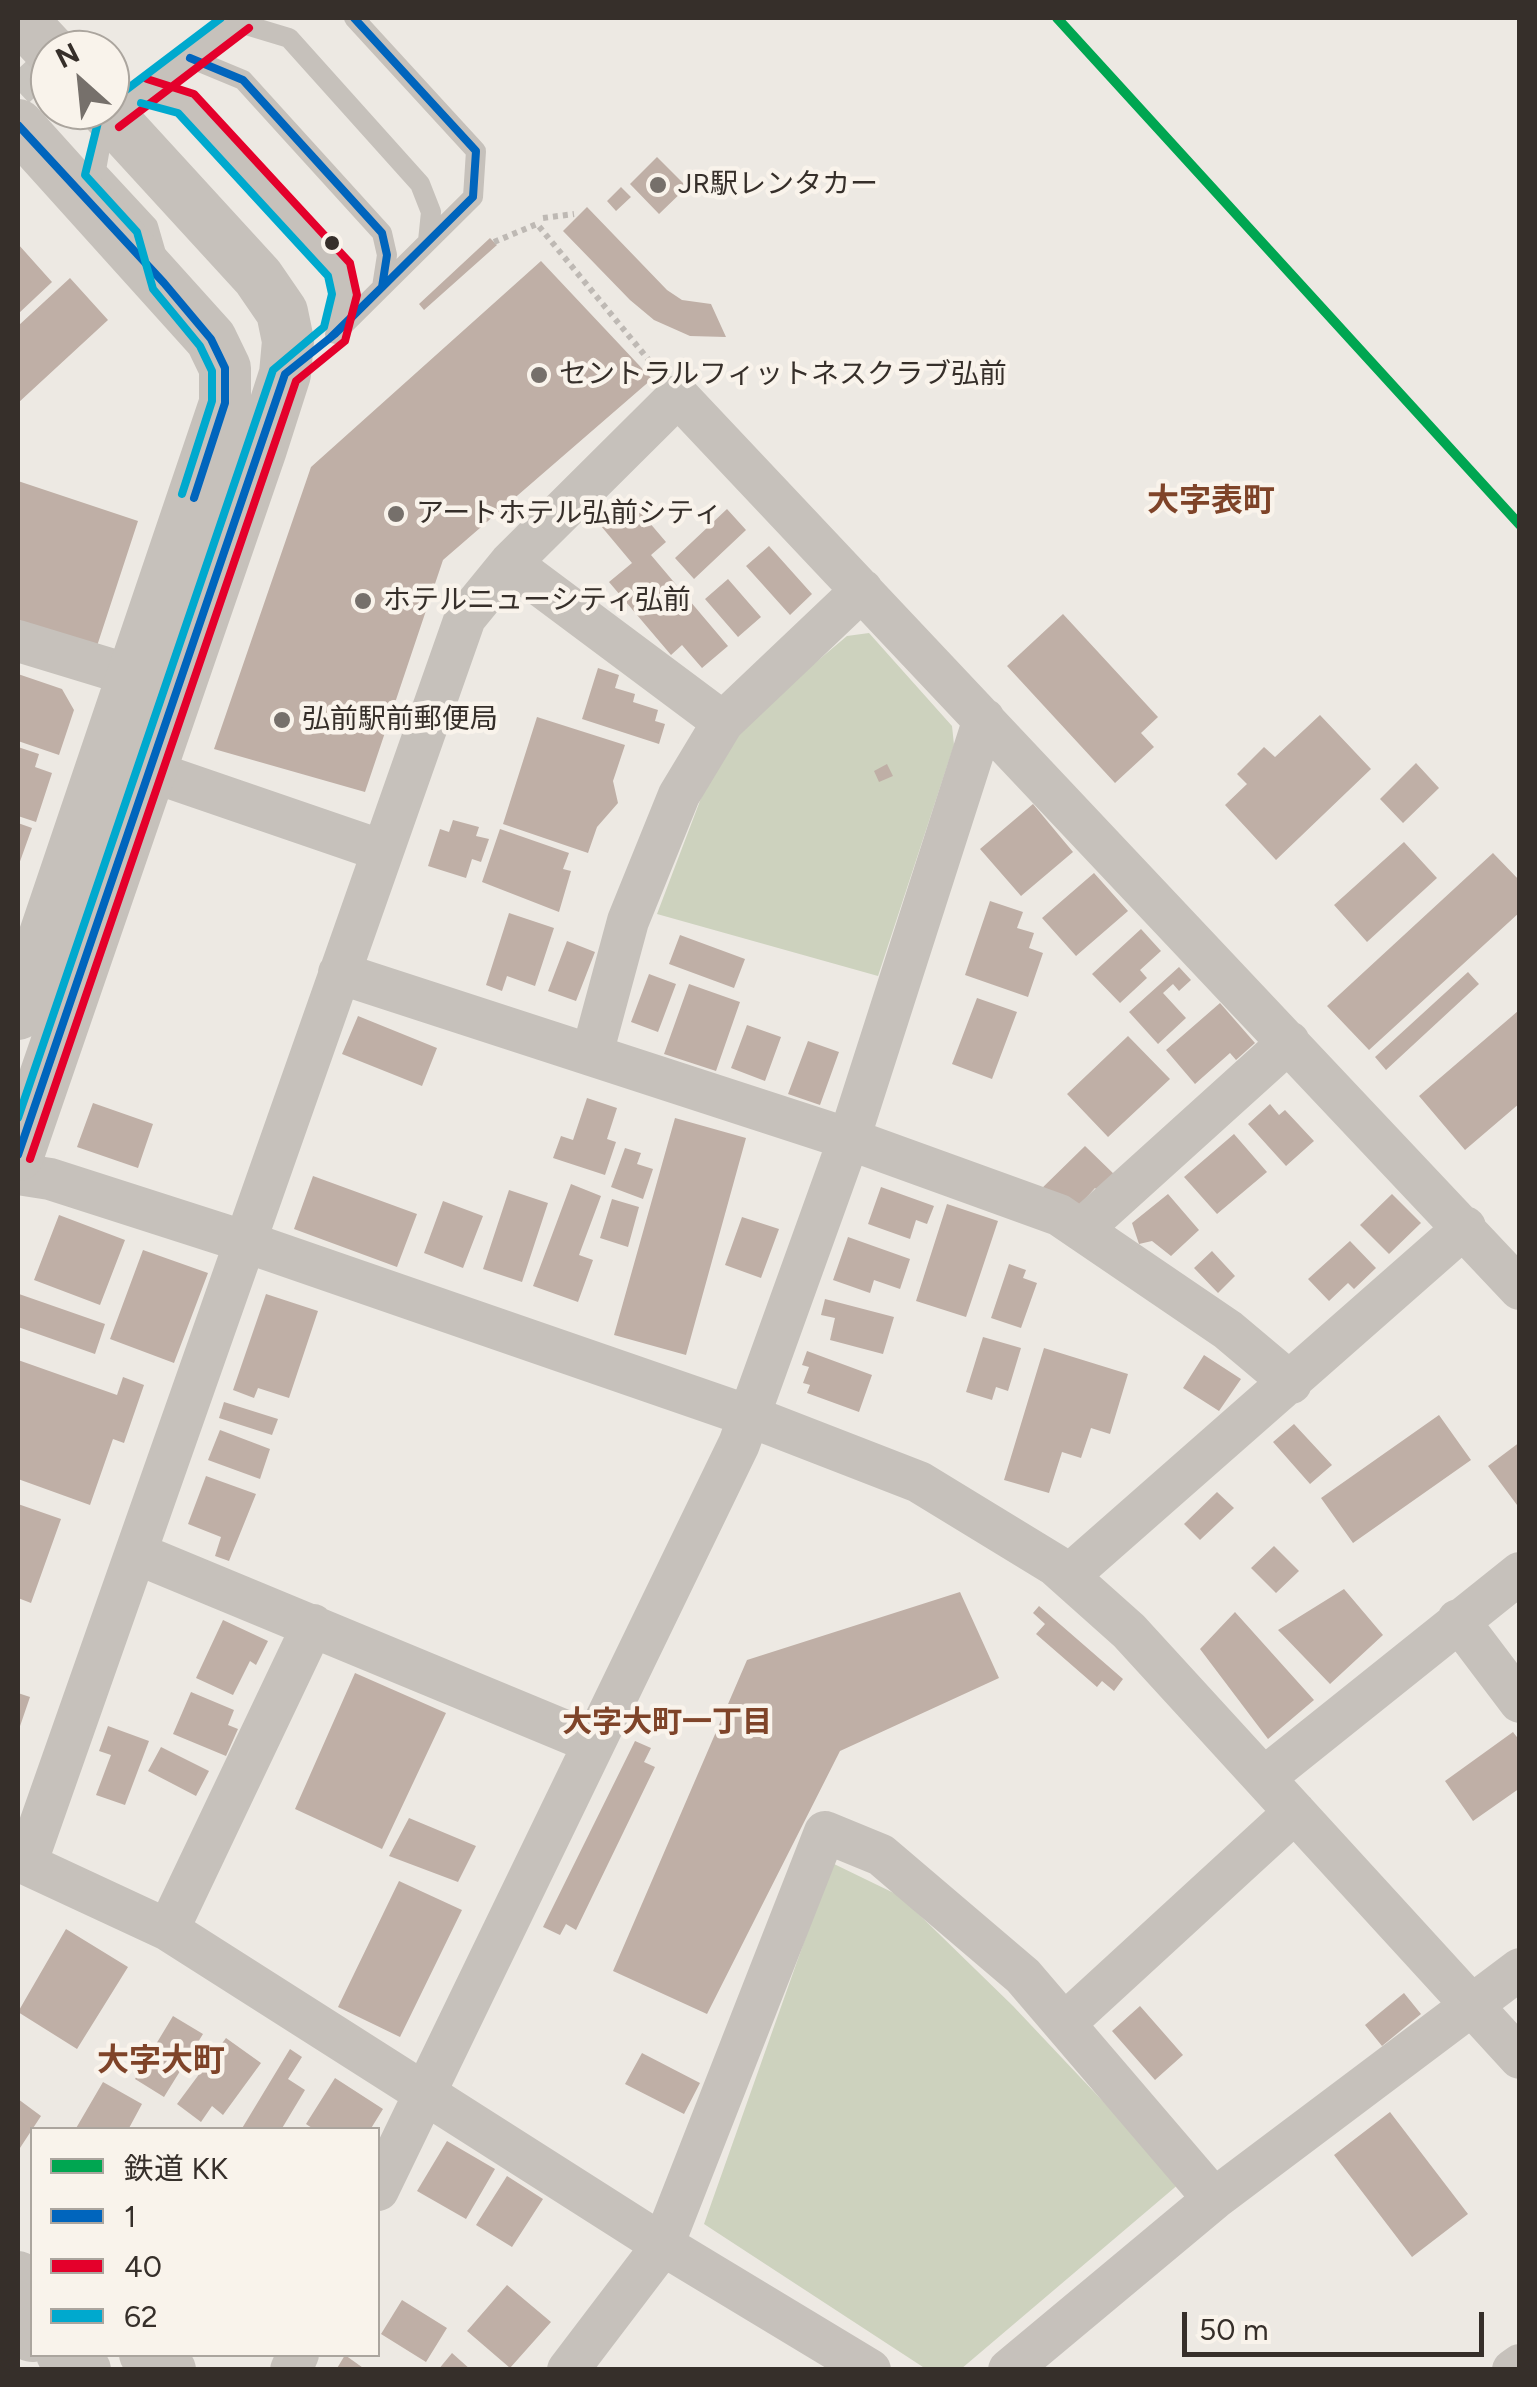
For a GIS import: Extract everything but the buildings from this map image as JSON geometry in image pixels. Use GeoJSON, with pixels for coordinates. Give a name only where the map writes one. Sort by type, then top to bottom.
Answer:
{"type":"FeatureCollection","features":[{"type":"Feature","properties":{"kind":"street"},"geometry":{"type":"LineString","coordinates":[[18,1014],[225,403],[285,326],[269,291],[130,118]]}},
{"type":"Feature","properties":{"kind":"street"},"geometry":{"type":"LineString","coordinates":[[18,125],[211,339],[251,370]]}},
{"type":"Feature","properties":{"kind":"street"},"geometry":{"type":"LineString","coordinates":[[18,1155],[150,770],[251,370]]}},
{"type":"Feature","properties":{"kind":"street"},"geometry":{"type":"LineString","coordinates":[[870,2370],[663,2244],[168,1930],[26,1864],[138,1554],[380,850],[466,618],[510,563],[678,396],[1520,1288]]}},
{"type":"Feature","properties":{"kind":"street"},"geometry":{"type":"LineString","coordinates":[[510,563],[723,722]]}},
{"type":"Feature","properties":{"kind":"street"},"geometry":{"type":"LineString","coordinates":[[592,1054],[628,921],[679,795],[723,722],[862,590]]}},
{"type":"Feature","properties":{"kind":"street"},"geometry":{"type":"LineString","coordinates":[[18,641],[133,676]]}},
{"type":"Feature","properties":{"kind":"street"},"geometry":{"type":"LineString","coordinates":[[380,2186],[749,1416],[849,1139],[984,720]]}},
{"type":"Feature","properties":{"kind":"street"},"geometry":{"type":"LineString","coordinates":[[150,770],[380,850]]}},
{"type":"Feature","properties":{"kind":"street"},"geometry":{"type":"LineString","coordinates":[[339,973],[849,1139],[1059,1214],[1228,1330],[1291,1382]]}},
{"type":"Feature","properties":{"kind":"street"},"geometry":{"type":"LineString","coordinates":[[1081,1230],[1289,1042]]}},
{"type":"Feature","properties":{"kind":"street"},"geometry":{"type":"LineString","coordinates":[[18,1174],[50,1179],[243,1241],[749,1416],[920,1482],[1068,1576],[1129,1631],[1520,2058]]}},
{"type":"Feature","properties":{"kind":"street"},"geometry":{"type":"LineString","coordinates":[[1068,1576],[1465,1228]]}},
{"type":"Feature","properties":{"kind":"street"},"geometry":{"type":"LineString","coordinates":[[138,1554],[594,1743]]}},
{"type":"Feature","properties":{"kind":"street"},"geometry":{"type":"LineString","coordinates":[[1265,1777],[1520,1572]]}},
{"type":"Feature","properties":{"kind":"street"},"geometry":{"type":"LineString","coordinates":[[1458,1620],[1520,1702]]}},
{"type":"Feature","properties":{"kind":"street"},"geometry":{"type":"LineString","coordinates":[[168,1930],[313,1625]]}},
{"type":"Feature","properties":{"kind":"street"},"geometry":{"type":"LineString","coordinates":[[1064,2024],[1295,1812]]}},
{"type":"Feature","properties":{"kind":"street"},"geometry":{"type":"LineString","coordinates":[[568,2370],[663,2244],[825,1832],[881,1855],[1024,1976],[1214,2199]]}},
{"type":"Feature","properties":{"kind":"street"},"geometry":{"type":"LineString","coordinates":[[1009,2370],[1214,2199],[1520,1969]]}},
{"type":"Feature","properties":{"kind":"street"},"geometry":{"type":"LineString","coordinates":[[1513,2370],[1520,2365]]}},
{"type":"Feature","properties":{"kind":"lane"},"geometry":{"type":"LineString","coordinates":[[130,105],[185,102],[340,270],[345,294],[335,334],[473,197],[476,151],[354,18]]}},
{"type":"Feature","properties":{"kind":"lane"},"geometry":{"type":"LineString","coordinates":[[130,99],[238,20],[289,38],[420,184],[431,212],[428,241]]}},
{"type":"Feature","properties":{"kind":"lane"},"geometry":{"type":"LineString","coordinates":[[190,58],[243,80],[382,233],[387,255],[382,287]]}},
{"type":"Feature","properties":{"kind":"lane"},"geometry":{"type":"LineString","coordinates":[[107,130],[100,142],[96,170],[148,226],[164,283]]}},
{"type":"Feature","properties":{"kind":"path"},"geometry":{"type":"LineString","coordinates":[[543,218],[574,214]]}},
{"type":"Feature","properties":{"kind":"path"},"geometry":{"type":"LineString","coordinates":[[494,242],[536,224],[678,396]]}},
{"type":"Feature","properties":{"kind":"green space"},"geometry":{"type":"Polygon","coordinates":[[[869,633],[952,726],[954,745],[878,976],[657,914],[714,764],[746,721],[847,636],[869,633]]]}},
{"type":"Feature","properties":{"kind":"green space"},"geometry":{"type":"Polygon","coordinates":[[[832,1863],[900,1896],[1013,2006],[1180,2183],[961,2369],[926,2369],[704,2224],[832,1863]]]}},
{"type":"Feature","properties":{"kind":"tunnel"},"geometry":{"type":"LineString","coordinates":[[18,91],[30,80]]}},
{"type":"Feature","properties":{"kind":"rail line","name":"KK"},"geometry":{"type":"LineString","coordinates":[[1057,18],[1520,525]]}},
{"type":"Feature","properties":{"kind":"transit line","name":"62"},"geometry":{"type":"LineString","coordinates":[[130,87],[221,18]]}},
{"type":"Feature","properties":{"kind":"transit line","name":"1"},"geometry":{"type":"LineString","coordinates":[[18,1155],[285,374],[335,334],[473,197],[476,151],[354,18]]}},
{"type":"Feature","properties":{"kind":"transit line","name":"40"},"geometry":{"type":"LineString","coordinates":[[130,119],[249,28]]}},
{"type":"Feature","properties":{"kind":"transit line","name":"1"},"geometry":{"type":"LineString","coordinates":[[190,58],[243,80],[382,233],[387,255],[382,287],[331,337]]}},
{"type":"Feature","properties":{"kind":"transit line","name":"40"},"geometry":{"type":"LineString","coordinates":[[30,1159],[296,381],[345,341],[357,295],[350,263],[194,94],[147,79]]}},
{"type":"Feature","properties":{"kind":"transit line","name":"62"},"geometry":{"type":"LineString","coordinates":[[18,1118],[273,370],[324,327],[332,294],[328,276],[178,113],[141,103]]}},
{"type":"Feature","properties":{"kind":"transit line","name":"1"},"geometry":{"type":"LineString","coordinates":[[18,125],[164,283],[211,339],[225,368],[225,403],[194,498]]}},
{"type":"Feature","properties":{"kind":"transit line","name":"62"},"geometry":{"type":"LineString","coordinates":[[96,130],[85,175],[137,232],[153,289],[200,346],[212,371],[212,401],[182,494]]}},
{"type":"Feature","properties":{"kind":"place","name":"JR駅レンタカー"},"geometry":{"type":"Point","coordinates":[658,185]}},
{"type":"Feature","properties":{"kind":"place","name":"セントラルフィットネスクラブ弘前"},"geometry":{"type":"Point","coordinates":[539,375]}},
{"type":"Feature","properties":{"kind":"place","name":"アートホテル弘前シティ"},"geometry":{"type":"Point","coordinates":[396,514]}},
{"type":"Feature","properties":{"kind":"place","name":"ホテルニューシティ弘前"},"geometry":{"type":"Point","coordinates":[363,601]}},
{"type":"Feature","properties":{"kind":"place","name":"弘前駅前郵便局"},"geometry":{"type":"Point","coordinates":[282,720]}},
{"type":"Feature","properties":{"kind":"district","name":"大字表町"},"geometry":{"type":"Point","coordinates":[1211,502]}},
{"type":"Feature","properties":{"kind":"district","name":"大字大町一丁目"},"geometry":{"type":"Point","coordinates":[667,1723]}},
{"type":"Feature","properties":{"kind":"district","name":"大字大町"},"geometry":{"type":"Point","coordinates":[161,2062]}}]}
